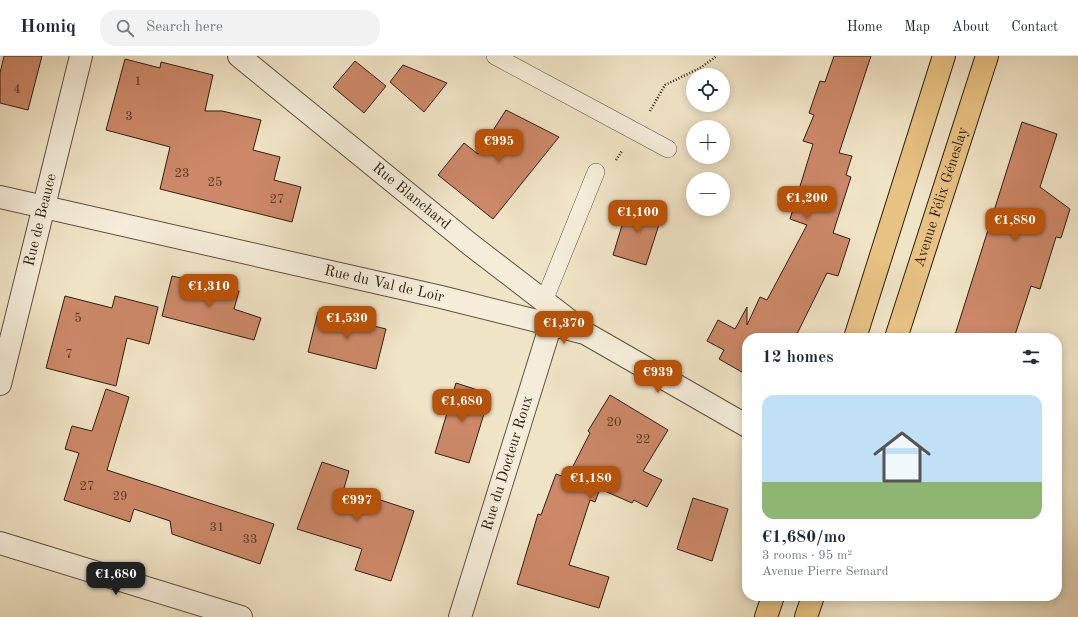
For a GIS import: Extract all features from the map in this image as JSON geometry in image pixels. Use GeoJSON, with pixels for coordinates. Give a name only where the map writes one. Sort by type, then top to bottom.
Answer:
{"type":"FeatureCollection","features":[{"type":"Feature","properties":{"kind":"main road"},"geometry":{"type":"LineString","coordinates":[[857,333],[944,56]]}},
{"type":"Feature","properties":{"kind":"main road","name":"Avenue Félix Géneslay"},"geometry":{"type":"LineString","coordinates":[[898,333],[987,56]]}},
{"type":"Feature","properties":{"kind":"main road"},"geometry":{"type":"LineString","coordinates":[[766,617],[771,601]]}},
{"type":"Feature","properties":{"kind":"main road"},"geometry":{"type":"LineString","coordinates":[[806,617],[811,601]]}},
{"type":"Feature","properties":{"kind":"street","name":"Rue de Beauce"},"geometry":{"type":"LineString","coordinates":[[0,384],[81,56]]}},
{"type":"Feature","properties":{"kind":"street","name":"Rue Blanchard"},"geometry":{"type":"LineString","coordinates":[[239,56],[465,240],[550,312]]}},
{"type":"Feature","properties":{"kind":"street","name":"Rue du Val de Loir"},"geometry":{"type":"LineString","coordinates":[[0,197],[433,296],[550,312],[742,423]]}},
{"type":"Feature","properties":{"kind":"street","name":"Rue du Docteur Roux"},"geometry":{"type":"LineString","coordinates":[[460,617],[550,312]]}},
{"type":"Feature","properties":{"kind":"street"},"geometry":{"type":"LineString","coordinates":[[0,543],[241,617]]}},
{"type":"Feature","properties":{"kind":"lane"},"geometry":{"type":"LineString","coordinates":[[495,56],[668,149]]}},
{"type":"Feature","properties":{"kind":"lane","name":"Rue du Docteur Roux"},"geometry":{"type":"LineString","coordinates":[[550,312],[596,172]]}},
{"type":"Feature","properties":{"kind":"path"},"geometry":{"type":"LineString","coordinates":[[596,172],[614,162],[637,132],[665,85],[700,68],[717,56]]}},
{"type":"Feature","properties":{"kind":"building"},"geometry":{"type":"Polygon","coordinates":[[[4,56],[42,56],[28,110],[0,103],[0,73],[4,56]]]}},
{"type":"Feature","properties":{"kind":"building"},"geometry":{"type":"Polygon","coordinates":[[[834,56],[871,56],[839,153],[852,156],[846,175],[851,177],[833,233],[850,239],[838,276],[827,273],[797,333],[742,333],[742,372],[719,359],[724,350],[707,341],[718,320],[735,329],[747,307],[747,325],[760,297],[767,300],[807,225],[790,219],[813,144],[803,141],[814,115],[809,113],[820,81],[825,82],[834,56]]]}},
{"type":"Feature","properties":{"kind":"building"},"geometry":{"type":"Polygon","coordinates":[[[125,59],[160,68],[161,62],[213,75],[205,111],[222,111],[261,120],[253,150],[280,157],[274,180],[301,187],[292,222],[160,189],[170,147],[106,130],[125,59]]]}},
{"type":"Feature","properties":{"kind":"building"},"geometry":{"type":"Polygon","coordinates":[[[355,61],[386,86],[364,113],[333,87],[355,61]]]}},
{"type":"Feature","properties":{"kind":"building"},"geometry":{"type":"Polygon","coordinates":[[[403,65],[447,83],[424,112],[390,82],[403,65]]]}},
{"type":"Feature","properties":{"kind":"building"},"geometry":{"type":"Polygon","coordinates":[[[506,110],[559,137],[493,219],[438,175],[464,143],[478,154],[506,110]]]}},
{"type":"Feature","properties":{"kind":"building"},"geometry":{"type":"Polygon","coordinates":[[[1022,122],[1057,134],[1040,187],[1070,209],[1061,238],[1056,237],[1040,289],[1031,286],[1016,333],[956,333],[1022,122]]]}},
{"type":"Feature","properties":{"kind":"building"},"geometry":{"type":"Polygon","coordinates":[[[627,209],[664,209],[646,265],[613,255],[627,209]]]}},
{"type":"Feature","properties":{"kind":"building"},"geometry":{"type":"Polygon","coordinates":[[[172,276],[239,291],[234,309],[261,318],[254,340],[162,316],[172,276]]]}},
{"type":"Feature","properties":{"kind":"building"},"geometry":{"type":"Polygon","coordinates":[[[65,296],[112,308],[115,296],[158,307],[149,344],[127,338],[116,386],[46,368],[65,296]]]}},
{"type":"Feature","properties":{"kind":"building"},"geometry":{"type":"Polygon","coordinates":[[[318,312],[386,329],[376,369],[308,352],[318,312]]]}},
{"type":"Feature","properties":{"kind":"building"},"geometry":{"type":"Polygon","coordinates":[[[456,383],[490,394],[469,463],[435,453],[456,383]]]}},
{"type":"Feature","properties":{"kind":"building"},"geometry":{"type":"Polygon","coordinates":[[[106,389],[129,397],[107,470],[274,524],[260,564],[172,534],[170,521],[134,509],[130,522],[64,500],[79,453],[65,449],[72,426],[92,431],[106,389]]]}},
{"type":"Feature","properties":{"kind":"building"},"geometry":{"type":"Polygon","coordinates":[[[610,395],[668,430],[643,471],[662,480],[647,507],[634,500],[632,503],[600,489],[595,502],[590,500],[569,565],[609,577],[599,608],[517,584],[538,514],[541,515],[556,474],[567,478],[590,433],[588,431],[610,395]]]}},
{"type":"Feature","properties":{"kind":"building"},"geometry":{"type":"Polygon","coordinates":[[[322,462],[349,471],[344,488],[414,511],[391,581],[355,570],[362,549],[297,529],[322,462]]]}},
{"type":"Feature","properties":{"kind":"building"},"geometry":{"type":"Polygon","coordinates":[[[693,498],[728,509],[712,561],[677,549],[693,498]]]}}]}
